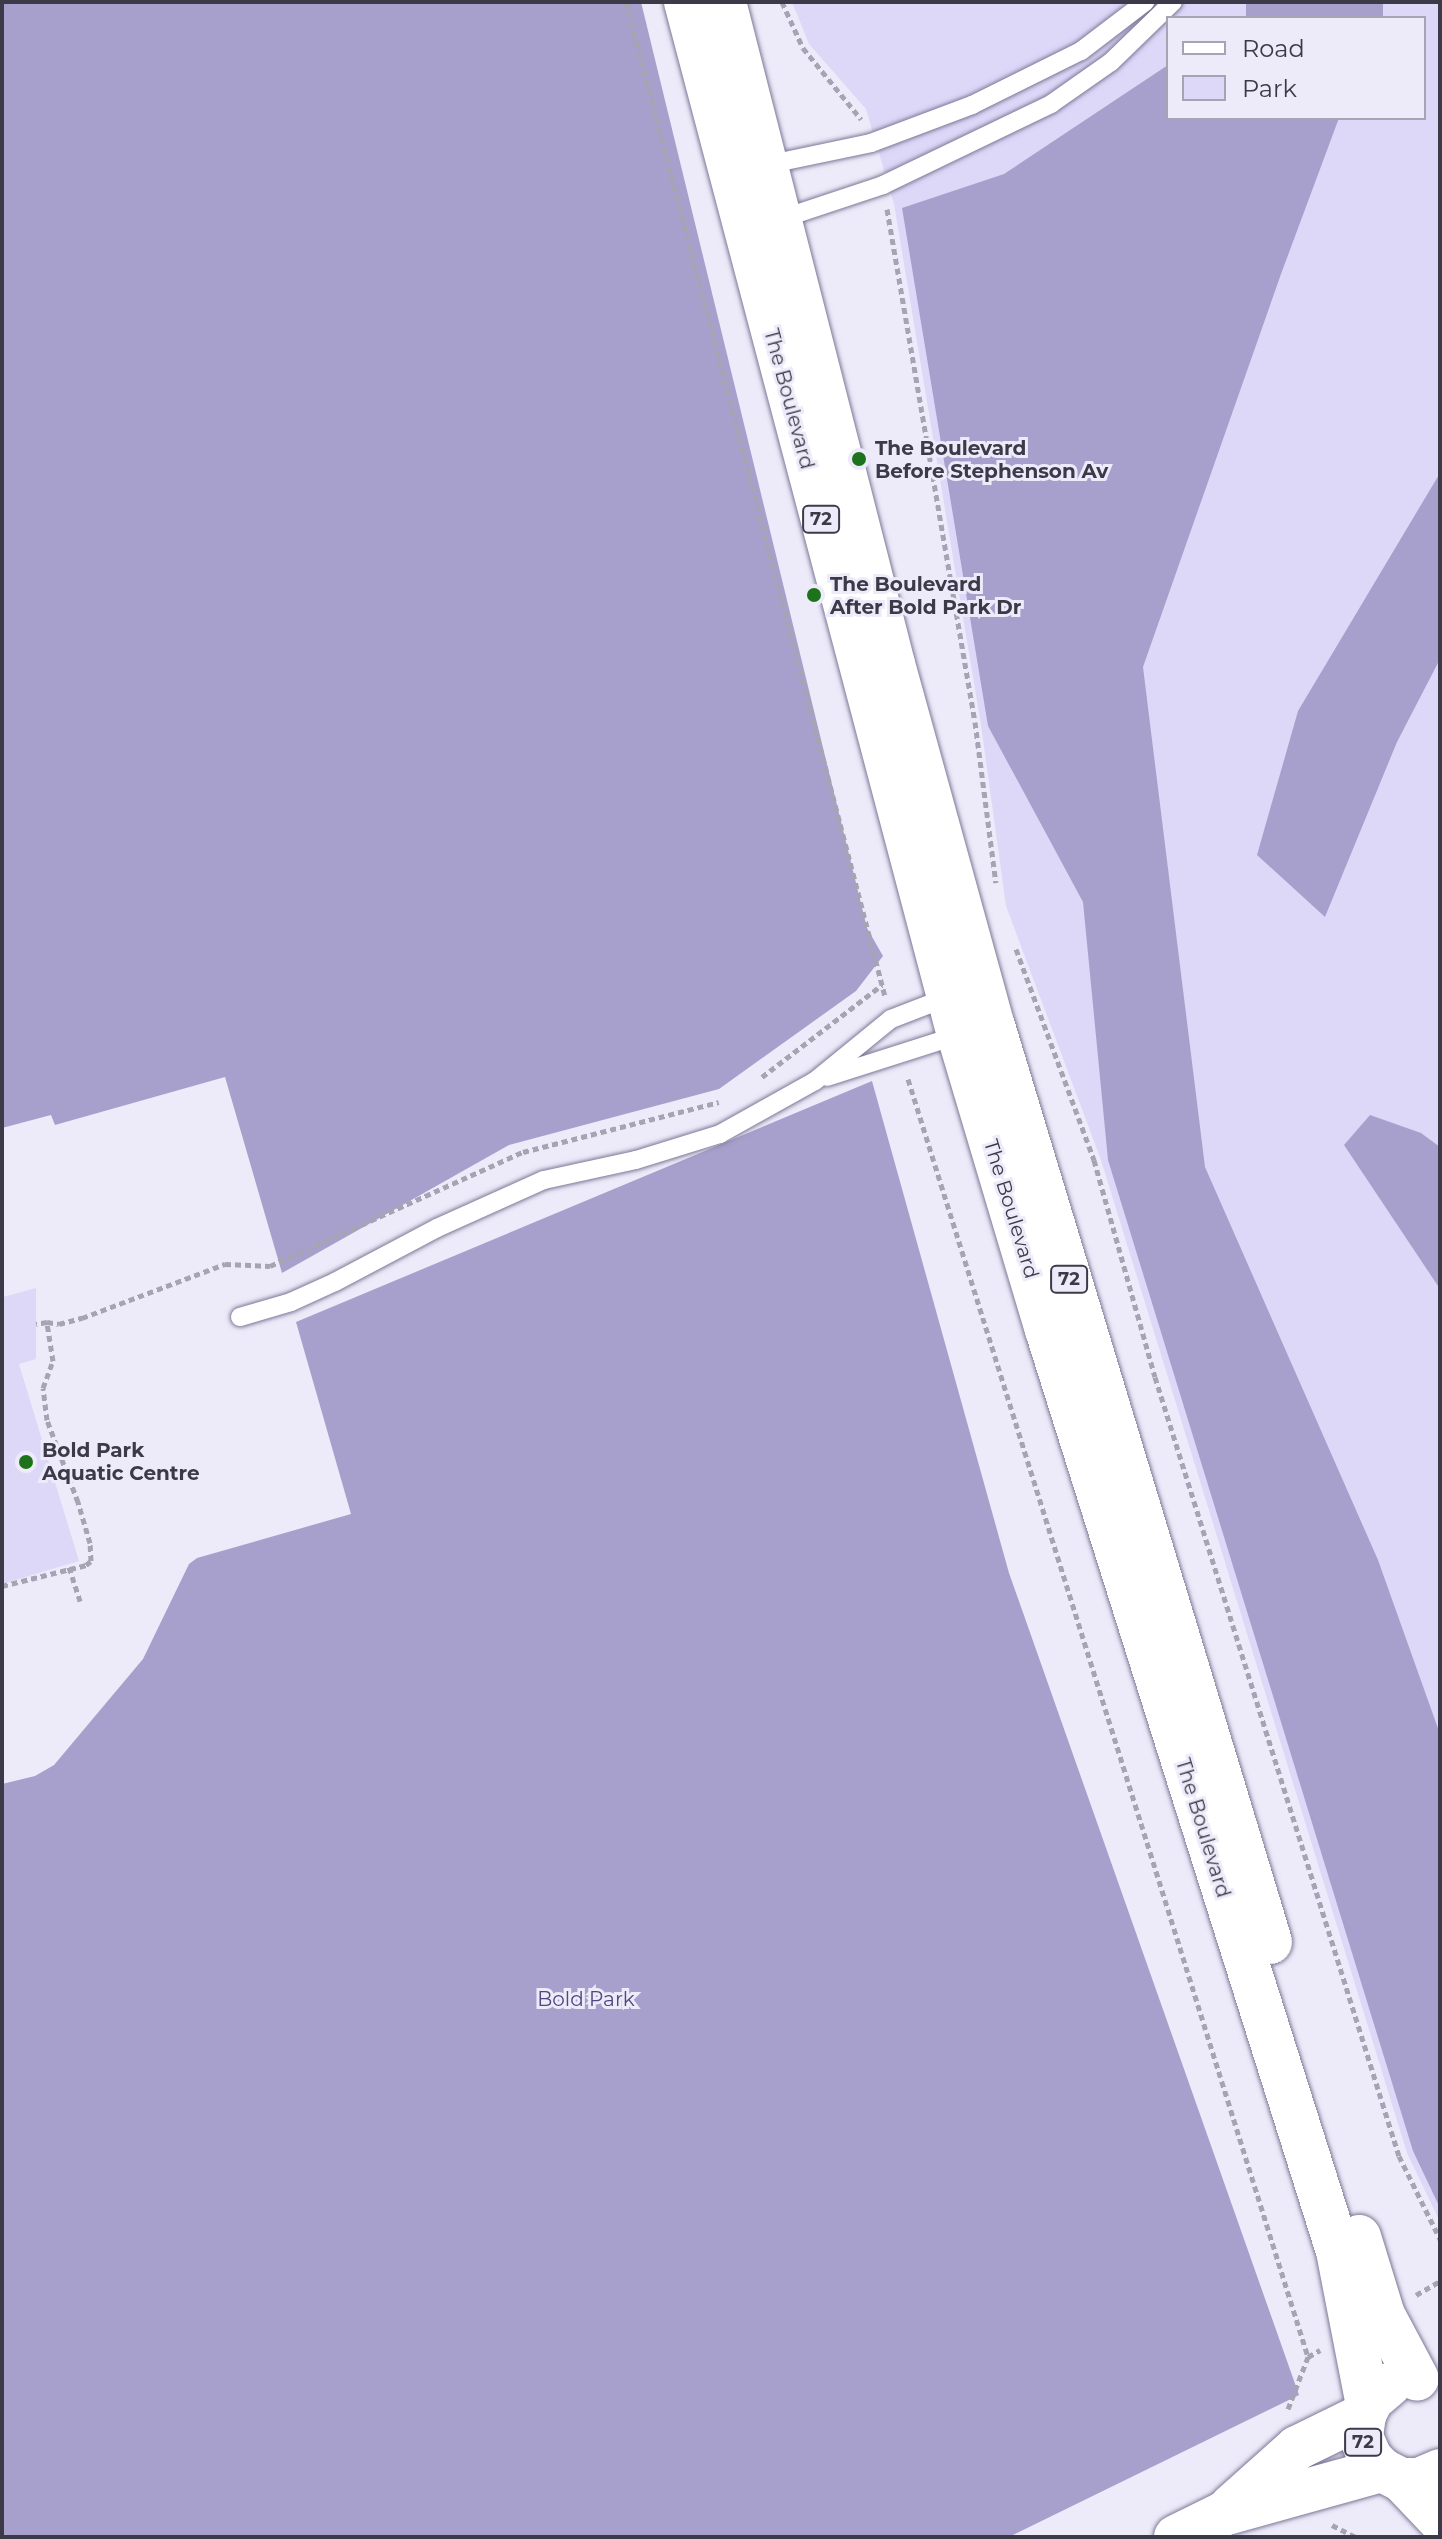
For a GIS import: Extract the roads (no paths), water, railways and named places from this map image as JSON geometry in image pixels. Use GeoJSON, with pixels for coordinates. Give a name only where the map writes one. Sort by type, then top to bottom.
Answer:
{"type":"FeatureCollection","features":[{"type":"Feature","properties":{"kind":"main road","name":"The Boulevard"},"geometry":{"type":"LineString","coordinates":[[686,2],[747,169],[761,225],[893,664],[971,1011],[1056,1359],[1338,2251],[1366,2410],[1361,2437],[1371,2459],[1408,2474],[1440,2520]]}},
{"type":"Feature","properties":{"kind":"main road","name":"The Boulevard"},"geometry":{"type":"LineString","coordinates":[[724,2],[747,169]]}},
{"type":"Feature","properties":{"kind":"main road","name":"The Boulevard"},"geometry":{"type":"LineString","coordinates":[[971,1011],[1383,2315],[1428,2383]]}},
{"type":"Feature","properties":{"kind":"main road","name":"The Boulevard"},"geometry":{"type":"LineString","coordinates":[[1366,2410],[1384,2388],[1399,2380],[1428,2383]]}},
{"type":"Feature","properties":{"kind":"main road"},"geometry":{"type":"LineString","coordinates":[[1223,2514],[1297,2448],[1366,2410]]}},
{"type":"Feature","properties":{"kind":"main road"},"geometry":{"type":"LineString","coordinates":[[1176,2537],[1223,2514],[1408,2474]]}},
{"type":"Feature","properties":{"kind":"lane"},"geometry":{"type":"LineString","coordinates":[[747,169],[871,143],[972,105],[1081,51],[1145,2]]}},
{"type":"Feature","properties":{"kind":"lane"},"geometry":{"type":"LineString","coordinates":[[761,225],[883,185],[1051,104],[1111,62],[1173,2]]}},
{"type":"Feature","properties":{"kind":"lane"},"geometry":{"type":"LineString","coordinates":[[240,1317],[291,1302],[437,1228],[544,1180],[636,1160],[720,1134],[815,1081],[891,1019],[971,1011]]}},
{"type":"Feature","properties":{"kind":"lane"},"geometry":{"type":"LineString","coordinates":[[815,1081],[900,1052],[971,1011]]}},
{"type":"Feature","properties":{"kind":"place","name":"The Boulevard Before Stephenson Av"},"geometry":{"type":"Point","coordinates":[859,459]}},
{"type":"Feature","properties":{"kind":"place","name":"The Boulevard After Bold Park Dr"},"geometry":{"type":"Point","coordinates":[814,595]}},
{"type":"Feature","properties":{"kind":"place","name":"Bold Park Aquatic Centre"},"geometry":{"type":"Point","coordinates":[26,1462]}},
{"type":"Feature","properties":{"kind":"park label","name":"Bold Park"},"geometry":{"type":"Point","coordinates":[586,1999]}}]}
